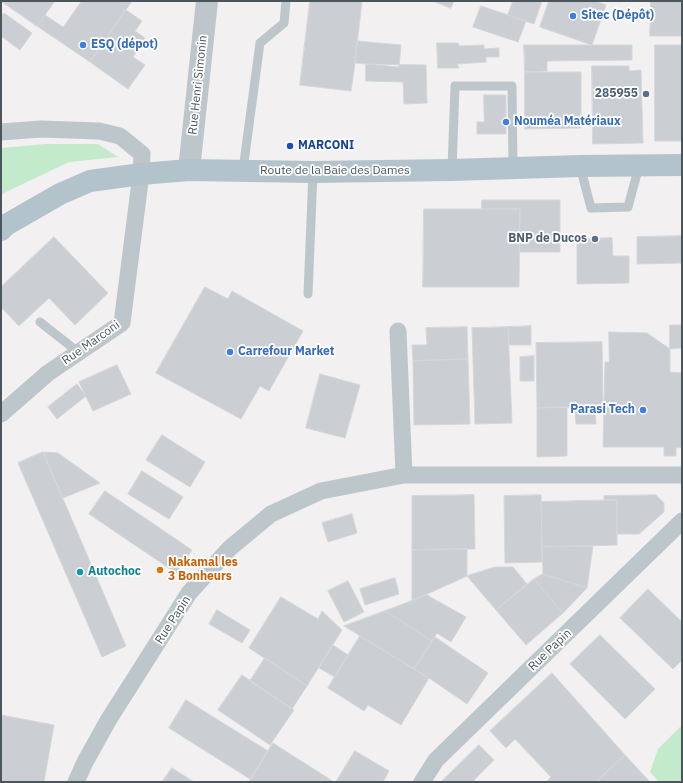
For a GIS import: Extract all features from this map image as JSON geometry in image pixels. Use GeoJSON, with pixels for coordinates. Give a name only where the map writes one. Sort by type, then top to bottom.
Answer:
{"type":"FeatureCollection","features":[{"type":"Feature","properties":{"kind":"main road","name":"Route de la Baie des Dames"},"geometry":{"type":"LineString","coordinates":[[1,230],[6,225],[60,194],[90,181],[141,174],[189,170],[313,172],[682,165]]}},
{"type":"Feature","properties":{"kind":"street","name":"Rue Henri Simonin"},"geometry":{"type":"LineString","coordinates":[[189,170],[207,1]]}},
{"type":"Feature","properties":{"kind":"street","name":"Rue Marconi"},"geometry":{"type":"LineString","coordinates":[[1,132],[41,129],[98,131],[120,136],[142,154],[141,174],[122,323],[48,373],[1,414]]}},
{"type":"Feature","properties":{"kind":"street"},"geometry":{"type":"LineString","coordinates":[[398,331],[404,476]]}},
{"type":"Feature","properties":{"kind":"street","name":"Rue Papin"},"geometry":{"type":"LineString","coordinates":[[76,782],[85,762],[109,719],[185,599],[230,548],[271,514],[321,491],[404,476],[682,475]]}},
{"type":"Feature","properties":{"kind":"street","name":"Rue Papin"},"geometry":{"type":"LineString","coordinates":[[422,782],[436,760],[682,521]]}},
{"type":"Feature","properties":{"kind":"lane"},"geometry":{"type":"LineString","coordinates":[[243,170],[260,43],[284,23],[286,1]]}},
{"type":"Feature","properties":{"kind":"lane"},"geometry":{"type":"LineString","coordinates":[[452,170],[455,86],[512,86],[513,168]]}},
{"type":"Feature","properties":{"kind":"lane"},"geometry":{"type":"LineString","coordinates":[[580,166],[591,208],[628,207],[639,166]]}},
{"type":"Feature","properties":{"kind":"lane"},"geometry":{"type":"LineString","coordinates":[[308,294],[313,172]]}},
{"type":"Feature","properties":{"kind":"lane"},"geometry":{"type":"LineString","coordinates":[[40,322],[78,352]]}},
{"type":"Feature","properties":{"kind":"green space"},"geometry":{"type":"Polygon","coordinates":[[[45,144],[98,144],[118,157],[69,162],[4,193],[1,197],[1,148],[45,144]]]}},
{"type":"Feature","properties":{"kind":"green space"},"geometry":{"type":"Polygon","coordinates":[[[682,725],[682,782],[659,782],[650,772],[658,749],[682,725]]]}},
{"type":"Feature","properties":{"kind":"building"},"geometry":{"type":"Polygon","coordinates":[[[1,1],[55,1],[37,26],[1,1]]]}},
{"type":"Feature","properties":{"kind":"building","name":"ESQ (dépot)"},"geometry":{"type":"Polygon","coordinates":[[[82,1],[132,1],[90,62],[37,26],[45,15],[63,27],[82,1]]]}},
{"type":"Feature","properties":{"kind":"building"},"geometry":{"type":"Polygon","coordinates":[[[310,1],[362,1],[351,91],[300,85],[310,1]]]}},
{"type":"Feature","properties":{"kind":"building"},"geometry":{"type":"Polygon","coordinates":[[[433,1],[454,1],[451,8],[433,1]]]}},
{"type":"Feature","properties":{"kind":"building"},"geometry":{"type":"Polygon","coordinates":[[[513,1],[542,1],[534,24],[508,15],[513,1]]]}},
{"type":"Feature","properties":{"kind":"building","name":"Sitec (Dépôt)"},"geometry":{"type":"Polygon","coordinates":[[[549,1],[595,1],[606,5],[592,45],[540,27],[549,1]]]}},
{"type":"Feature","properties":{"kind":"building"},"geometry":{"type":"Polygon","coordinates":[[[651,1],[681,1],[681,36],[650,36],[651,1]]]}},
{"type":"Feature","properties":{"kind":"building"},"geometry":{"type":"Polygon","coordinates":[[[481,6],[526,21],[518,42],[473,27],[481,6]]]}},
{"type":"Feature","properties":{"kind":"building"},"geometry":{"type":"Polygon","coordinates":[[[126,10],[142,21],[135,31],[145,38],[133,57],[145,65],[128,89],[90,62],[126,10]]]}},
{"type":"Feature","properties":{"kind":"building"},"geometry":{"type":"Polygon","coordinates":[[[4,13],[32,33],[20,50],[1,36],[1,16],[4,13]]]}},
{"type":"Feature","properties":{"kind":"building"},"geometry":{"type":"Polygon","coordinates":[[[357,41],[401,45],[399,67],[355,63],[357,41]]]}},
{"type":"Feature","properties":{"kind":"building"},"geometry":{"type":"Polygon","coordinates":[[[437,43],[458,43],[459,46],[484,45],[484,49],[499,48],[499,57],[486,57],[486,62],[457,64],[459,68],[438,68],[437,43]]]}},
{"type":"Feature","properties":{"kind":"building"},"geometry":{"type":"Polygon","coordinates":[[[524,45],[632,45],[632,60],[547,61],[547,71],[525,72],[524,45]]]}},
{"type":"Feature","properties":{"kind":"building"},"geometry":{"type":"Polygon","coordinates":[[[655,45],[682,45],[682,141],[655,141],[655,45]]]}},
{"type":"Feature","properties":{"kind":"building"},"geometry":{"type":"Polygon","coordinates":[[[366,64],[426,65],[427,103],[404,104],[403,82],[366,81],[366,64]]]}},
{"type":"Feature","properties":{"kind":"building"},"geometry":{"type":"Polygon","coordinates":[[[592,66],[629,66],[629,71],[641,70],[643,143],[593,144],[592,66]]]}},
{"type":"Feature","properties":{"kind":"building"},"geometry":{"type":"Polygon","coordinates":[[[525,72],[581,72],[581,128],[525,129],[525,72]]]}},
{"type":"Feature","properties":{"kind":"building"},"geometry":{"type":"Polygon","coordinates":[[[484,95],[506,95],[506,134],[477,134],[477,122],[484,122],[484,95]]]}},
{"type":"Feature","properties":{"kind":"building"},"geometry":{"type":"Polygon","coordinates":[[[482,200],[560,200],[560,252],[519,252],[520,209],[482,209],[482,200]]]}},
{"type":"Feature","properties":{"kind":"building"},"geometry":{"type":"Polygon","coordinates":[[[424,209],[520,209],[519,287],[423,287],[424,209]]]}},
{"type":"Feature","properties":{"kind":"building"},"geometry":{"type":"Polygon","coordinates":[[[682,236],[682,263],[637,264],[637,237],[682,236]]]}},
{"type":"Feature","properties":{"kind":"building"},"geometry":{"type":"Polygon","coordinates":[[[54,237],[108,293],[75,325],[49,298],[19,326],[1,307],[1,287],[54,237]]]}},
{"type":"Feature","properties":{"kind":"building"},"geometry":{"type":"Polygon","coordinates":[[[612,238],[613,256],[629,256],[629,283],[577,284],[577,239],[612,238]]]}},
{"type":"Feature","properties":{"kind":"building","name":"Carrefour Market"},"geometry":{"type":"Polygon","coordinates":[[[205,287],[228,299],[232,291],[303,331],[269,391],[260,386],[241,419],[156,373],[205,287]]]}},
{"type":"Feature","properties":{"kind":"building"},"geometry":{"type":"Polygon","coordinates":[[[670,325],[682,325],[682,348],[670,349],[670,325]]]}},
{"type":"Feature","properties":{"kind":"building"},"geometry":{"type":"Polygon","coordinates":[[[531,326],[531,345],[509,345],[508,327],[531,326]]]}},
{"type":"Feature","properties":{"kind":"building"},"geometry":{"type":"Polygon","coordinates":[[[467,327],[468,359],[413,361],[412,345],[427,345],[426,328],[467,327]]]}},
{"type":"Feature","properties":{"kind":"building"},"geometry":{"type":"Polygon","coordinates":[[[508,327],[512,423],[475,424],[472,328],[508,327]]]}},
{"type":"Feature","properties":{"kind":"building","name":"Parasi Tech"},"geometry":{"type":"Polygon","coordinates":[[[609,332],[647,333],[670,349],[670,372],[682,373],[682,447],[676,448],[676,456],[664,456],[664,447],[603,447],[605,362],[609,362],[609,332]]]}},
{"type":"Feature","properties":{"kind":"building"},"geometry":{"type":"Polygon","coordinates":[[[602,342],[603,407],[537,408],[536,343],[602,342]]]}},
{"type":"Feature","properties":{"kind":"building"},"geometry":{"type":"Polygon","coordinates":[[[534,356],[534,381],[520,381],[520,357],[534,356]]]}},
{"type":"Feature","properties":{"kind":"building"},"geometry":{"type":"Polygon","coordinates":[[[468,359],[470,424],[414,425],[413,361],[468,359]]]}},
{"type":"Feature","properties":{"kind":"building"},"geometry":{"type":"Polygon","coordinates":[[[117,365],[131,394],[93,411],[79,382],[117,365]]]}},
{"type":"Feature","properties":{"kind":"building"},"geometry":{"type":"Polygon","coordinates":[[[320,374],[360,385],[345,438],[306,428],[320,374]]]}},
{"type":"Feature","properties":{"kind":"building"},"geometry":{"type":"Polygon","coordinates":[[[77,384],[86,396],[57,419],[48,407],[77,384]]]}},
{"type":"Feature","properties":{"kind":"building"},"geometry":{"type":"Polygon","coordinates":[[[567,407],[567,456],[537,457],[537,408],[567,407]]]}},
{"type":"Feature","properties":{"kind":"building"},"geometry":{"type":"Polygon","coordinates":[[[595,407],[596,424],[576,424],[575,408],[595,407]]]}},
{"type":"Feature","properties":{"kind":"building"},"geometry":{"type":"Polygon","coordinates":[[[162,435],[205,462],[190,487],[146,460],[162,435]]]}},
{"type":"Feature","properties":{"kind":"building","name":"Autochoc"},"geometry":{"type":"Polygon","coordinates":[[[43,452],[126,646],[102,657],[18,463],[43,452]]]}},
{"type":"Feature","properties":{"kind":"building"},"geometry":{"type":"Polygon","coordinates":[[[43,452],[58,453],[100,483],[63,498],[43,452]]]}},
{"type":"Feature","properties":{"kind":"building"},"geometry":{"type":"Polygon","coordinates":[[[142,471],[183,497],[169,519],[128,494],[142,471]]]}},
{"type":"Feature","properties":{"kind":"building"},"geometry":{"type":"Polygon","coordinates":[[[105,491],[192,550],[176,573],[89,514],[105,491]]]}},
{"type":"Feature","properties":{"kind":"building"},"geometry":{"type":"Polygon","coordinates":[[[474,495],[475,549],[412,550],[412,496],[474,495]]]}},
{"type":"Feature","properties":{"kind":"building"},"geometry":{"type":"Polygon","coordinates":[[[541,495],[542,562],[505,563],[504,496],[541,495]]]}},
{"type":"Feature","properties":{"kind":"building"},"geometry":{"type":"Polygon","coordinates":[[[656,495],[664,503],[664,512],[639,534],[617,534],[617,500],[604,500],[604,496],[656,495]]]}},
{"type":"Feature","properties":{"kind":"building"},"geometry":{"type":"Polygon","coordinates":[[[617,500],[617,545],[542,547],[541,502],[617,500]]]}},
{"type":"Feature","properties":{"kind":"building"},"geometry":{"type":"Polygon","coordinates":[[[352,514],[357,533],[328,542],[322,523],[352,514]]]}},
{"type":"Feature","properties":{"kind":"building"},"geometry":{"type":"Polygon","coordinates":[[[593,546],[587,588],[543,574],[542,547],[593,546]]]}},
{"type":"Feature","properties":{"kind":"building"},"geometry":{"type":"Polygon","coordinates":[[[467,549],[467,576],[412,601],[412,550],[467,549]]]}},
{"type":"Feature","properties":{"kind":"building"},"geometry":{"type":"Polygon","coordinates":[[[495,567],[513,567],[527,584],[496,610],[467,576],[495,567]]]}},
{"type":"Feature","properties":{"kind":"building"},"geometry":{"type":"Polygon","coordinates":[[[543,574],[587,588],[563,613],[534,579],[543,574]]]}},
{"type":"Feature","properties":{"kind":"building"},"geometry":{"type":"Polygon","coordinates":[[[395,578],[399,594],[365,605],[360,589],[395,578]]]}},
{"type":"Feature","properties":{"kind":"building"},"geometry":{"type":"Polygon","coordinates":[[[534,579],[563,613],[526,645],[496,610],[534,579]]]}},
{"type":"Feature","properties":{"kind":"building"},"geometry":{"type":"Polygon","coordinates":[[[348,581],[364,612],[344,622],[328,591],[348,581]]]}},
{"type":"Feature","properties":{"kind":"building"},"geometry":{"type":"Polygon","coordinates":[[[648,589],[682,622],[682,660],[673,669],[620,618],[648,589]]]}},
{"type":"Feature","properties":{"kind":"building"},"geometry":{"type":"Polygon","coordinates":[[[427,595],[466,617],[451,642],[437,633],[432,641],[385,611],[427,595]]]}},
{"type":"Feature","properties":{"kind":"building"},"geometry":{"type":"Polygon","coordinates":[[[281,597],[318,619],[322,611],[342,630],[307,686],[249,648],[281,597]]]}},
{"type":"Feature","properties":{"kind":"building"},"geometry":{"type":"Polygon","coordinates":[[[217,610],[250,630],[242,643],[209,624],[217,610]]]}},
{"type":"Feature","properties":{"kind":"building"},"geometry":{"type":"Polygon","coordinates":[[[385,611],[432,641],[414,669],[344,626],[385,611]]]}},
{"type":"Feature","properties":{"kind":"building"},"geometry":{"type":"Polygon","coordinates":[[[600,635],[655,689],[625,719],[570,664],[600,635]]]}},
{"type":"Feature","properties":{"kind":"building"},"geometry":{"type":"Polygon","coordinates":[[[360,636],[429,678],[401,725],[368,705],[364,711],[328,688],[360,636]]]}},
{"type":"Feature","properties":{"kind":"building"},"geometry":{"type":"Polygon","coordinates":[[[435,637],[488,673],[467,704],[414,669],[435,637]]]}},
{"type":"Feature","properties":{"kind":"building"},"geometry":{"type":"Polygon","coordinates":[[[333,645],[348,655],[335,677],[319,668],[333,645]]]}},
{"type":"Feature","properties":{"kind":"building"},"geometry":{"type":"Polygon","coordinates":[[[265,658],[307,686],[292,709],[250,681],[265,658]]]}},
{"type":"Feature","properties":{"kind":"building"},"geometry":{"type":"Polygon","coordinates":[[[552,673],[625,755],[596,782],[546,782],[551,777],[515,739],[506,748],[490,731],[552,673]]]}},
{"type":"Feature","properties":{"kind":"building"},"geometry":{"type":"Polygon","coordinates":[[[242,675],[294,710],[270,745],[218,710],[242,675]]]}},
{"type":"Feature","properties":{"kind":"building"},"geometry":{"type":"Polygon","coordinates":[[[186,700],[268,751],[250,779],[169,728],[186,700]]]}},
{"type":"Feature","properties":{"kind":"building"},"geometry":{"type":"Polygon","coordinates":[[[1,715],[54,725],[44,782],[1,782],[1,715]]]}},
{"type":"Feature","properties":{"kind":"building"},"geometry":{"type":"Polygon","coordinates":[[[273,743],[334,782],[249,782],[273,743]]]}},
{"type":"Feature","properties":{"kind":"building"},"geometry":{"type":"Polygon","coordinates":[[[479,745],[494,760],[474,780],[476,782],[441,782],[479,745]]]}},
{"type":"Feature","properties":{"kind":"building"},"geometry":{"type":"Polygon","coordinates":[[[355,751],[389,771],[383,782],[336,782],[355,751]]]}},
{"type":"Feature","properties":{"kind":"building"},"geometry":{"type":"Polygon","coordinates":[[[625,755],[650,782],[599,782],[598,780],[625,755]]]}},
{"type":"Feature","properties":{"kind":"building"},"geometry":{"type":"Polygon","coordinates":[[[172,768],[194,782],[162,782],[172,768]]]}},
{"type":"Feature","properties":{"kind":"place","name":"Sitec (Dépôt)"},"geometry":{"type":"Point","coordinates":[573,16]}},
{"type":"Feature","properties":{"kind":"place","name":"ESQ (dépot)"},"geometry":{"type":"Point","coordinates":[83,45]}},
{"type":"Feature","properties":{"kind":"place","name":"285955"},"geometry":{"type":"Point","coordinates":[646,94]}},
{"type":"Feature","properties":{"kind":"place","name":"Nouméa Matériaux"},"geometry":{"type":"Point","coordinates":[506,122]}},
{"type":"Feature","properties":{"kind":"place","name":"MARCONI"},"geometry":{"type":"Point","coordinates":[290,146]}},
{"type":"Feature","properties":{"kind":"place","name":"BNP de Ducos"},"geometry":{"type":"Point","coordinates":[595,239]}},
{"type":"Feature","properties":{"kind":"place","name":"Carrefour Market"},"geometry":{"type":"Point","coordinates":[230,352]}},
{"type":"Feature","properties":{"kind":"place","name":"Parasi Tech"},"geometry":{"type":"Point","coordinates":[643,410]}},
{"type":"Feature","properties":{"kind":"place","name":"Nakamal les 3 Bonheurs"},"geometry":{"type":"Point","coordinates":[160,570]}},
{"type":"Feature","properties":{"kind":"place","name":"Autochoc"},"geometry":{"type":"Point","coordinates":[80,572]}}]}
